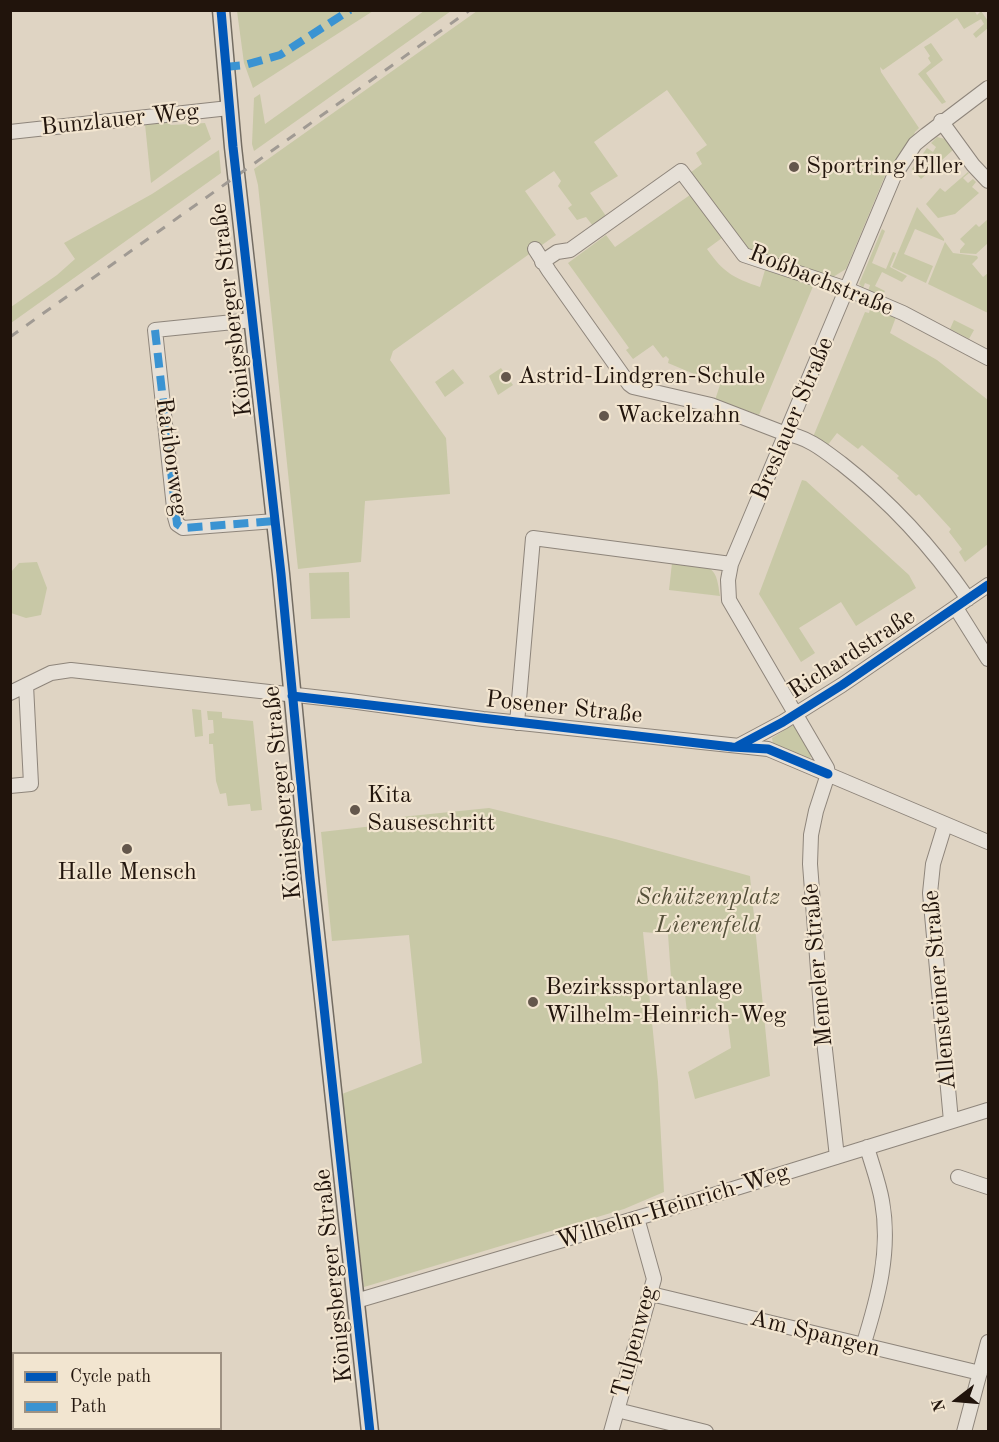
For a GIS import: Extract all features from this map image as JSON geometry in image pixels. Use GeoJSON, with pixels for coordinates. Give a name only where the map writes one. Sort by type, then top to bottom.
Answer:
{"type":"FeatureCollection","features":[{"type":"Feature","properties":{"kind":"main road","name":"Königsberger Straße"},"geometry":{"type":"LineString","coordinates":[[221,10],[233,151],[275,521],[370,1431]]}},
{"type":"Feature","properties":{"kind":"street","name":"Breslauer Straße"},"geometry":{"type":"LineString","coordinates":[[828,774],[825,763],[729,600],[728,580],[731,564],[894,176],[915,144],[941,121],[988,88]]}},
{"type":"Feature","properties":{"kind":"street","name":"Bunzlauer Weg"},"geometry":{"type":"LineString","coordinates":[[10,132],[229,108]]}},
{"type":"Feature","properties":{"kind":"street"},"geometry":{"type":"LineString","coordinates":[[941,121],[973,165],[988,181]]}},
{"type":"Feature","properties":{"kind":"street","name":"Roßbachstraße"},"geometry":{"type":"LineString","coordinates":[[786,434],[711,405],[633,387],[539,255],[570,250],[681,171],[744,255],[847,289],[903,313],[988,358]]}},
{"type":"Feature","properties":{"kind":"street","name":"Königsberger Straße"},"geometry":{"type":"LineString","coordinates":[[155,330],[253,320]]}},
{"type":"Feature","properties":{"kind":"street","name":"Ratiborweg"},"geometry":{"type":"LineString","coordinates":[[155,330],[177,524],[183,528],[275,521]]}},
{"type":"Feature","properties":{"kind":"street"},"geometry":{"type":"LineString","coordinates":[[786,434],[797,435],[825,451],[891,504],[940,559],[968,599]]}},
{"type":"Feature","properties":{"kind":"street"},"geometry":{"type":"LineString","coordinates":[[517,723],[533,537],[731,564]]}},
{"type":"Feature","properties":{"kind":"street","name":"Richardstraße"},"geometry":{"type":"LineString","coordinates":[[732,747],[745,744],[796,714],[988,585]]}},
{"type":"Feature","properties":{"kind":"street"},"geometry":{"type":"LineString","coordinates":[[956,608],[988,658]]}},
{"type":"Feature","properties":{"kind":"street","name":"Posener Straße"},"geometry":{"type":"LineString","coordinates":[[10,693],[51,673],[71,670],[517,723],[768,749],[988,842]]}},
{"type":"Feature","properties":{"kind":"street"},"geometry":{"type":"LineString","coordinates":[[10,786],[31,784],[26,686]]}},
{"type":"Feature","properties":{"kind":"street","name":"Memeler Straße"},"geometry":{"type":"LineString","coordinates":[[828,774],[811,835],[810,864],[822,1023],[837,1157]]}},
{"type":"Feature","properties":{"kind":"street","name":"Allensteiner Straße"},"geometry":{"type":"LineString","coordinates":[[945,825],[933,864],[930,893],[951,1121]]}},
{"type":"Feature","properties":{"kind":"street","name":"Wilhelm-Heinrich-Weg"},"geometry":{"type":"LineString","coordinates":[[356,1301],[637,1218],[988,1110]]}},
{"type":"Feature","properties":{"kind":"street"},"geometry":{"type":"LineString","coordinates":[[863,1346],[876,1303],[885,1254],[882,1200],[867,1147]]}},
{"type":"Feature","properties":{"kind":"street"},"geometry":{"type":"LineString","coordinates":[[958,1177],[988,1187]]}},
{"type":"Feature","properties":{"kind":"street","name":"Tulpenweg"},"geometry":{"type":"LineString","coordinates":[[611,1431],[654,1278],[637,1218]]}},
{"type":"Feature","properties":{"kind":"street","name":"Am Spangen"},"geometry":{"type":"LineString","coordinates":[[651,1294],[980,1373]]}},
{"type":"Feature","properties":{"kind":"street"},"geometry":{"type":"LineString","coordinates":[[964,1431],[988,1342]]}},
{"type":"Feature","properties":{"kind":"street"},"geometry":{"type":"LineString","coordinates":[[617,1410],[706,1431]]}},
{"type":"Feature","properties":{"kind":"green space"},"geometry":{"type":"Polygon","coordinates":[[[237,10],[373,11],[253,88],[244,63],[237,10]]]}},
{"type":"Feature","properties":{"kind":"green space"},"geometry":{"type":"Polygon","coordinates":[[[974,10],[977,15],[981,11],[988,21],[988,28],[976,38],[973,34],[984,24],[981,19],[964,29],[957,18],[883,70],[880,67],[881,72],[919,128],[911,142],[887,171],[846,269],[833,277],[747,251],[690,173],[702,164],[696,153],[707,145],[667,90],[594,142],[618,176],[590,193],[606,216],[593,226],[586,217],[577,220],[568,208],[572,205],[558,186],[561,181],[554,171],[525,191],[556,235],[393,351],[390,360],[446,438],[450,494],[365,501],[361,562],[298,569],[258,185],[254,169],[477,11],[974,10]]]}},
{"type":"Feature","properties":{"kind":"green space"},"geometry":{"type":"Polygon","coordinates":[[[424,11],[451,11],[254,151],[252,144],[254,98],[260,94],[265,124],[424,11]]]}},
{"type":"Feature","properties":{"kind":"green space"},"geometry":{"type":"Polygon","coordinates":[[[931,43],[943,60],[926,73],[946,102],[942,104],[918,74],[931,63],[928,58],[930,56],[924,47],[931,43]]]}},
{"type":"Feature","properties":{"kind":"green space"},"geometry":{"type":"Polygon","coordinates":[[[165,122],[171,125],[205,123],[211,139],[151,183],[145,124],[165,122]]]}},
{"type":"Feature","properties":{"kind":"green space"},"geometry":{"type":"Polygon","coordinates":[[[937,137],[945,139],[953,150],[921,179],[912,169],[927,148],[933,152],[936,147],[931,143],[937,137]]]}},
{"type":"Feature","properties":{"kind":"green space"},"geometry":{"type":"Polygon","coordinates":[[[219,150],[221,173],[11,323],[11,307],[57,275],[75,259],[64,243],[152,194],[219,150]]]}},
{"type":"Feature","properties":{"kind":"green space"},"geometry":{"type":"Polygon","coordinates":[[[968,172],[963,178],[968,183],[973,179],[976,182],[972,187],[979,193],[955,214],[938,218],[926,204],[940,188],[945,192],[968,172]]]}},
{"type":"Feature","properties":{"kind":"green space"},"geometry":{"type":"Polygon","coordinates":[[[690,195],[722,238],[707,249],[729,273],[760,287],[765,270],[814,284],[759,415],[715,400],[720,385],[668,363],[669,359],[666,356],[663,358],[653,345],[633,359],[626,350],[629,348],[568,263],[606,235],[615,247],[690,195]]]}},
{"type":"Feature","properties":{"kind":"green space"},"geometry":{"type":"Polygon","coordinates":[[[917,207],[944,239],[944,241],[915,229],[904,254],[933,266],[926,283],[892,267],[917,207]]]}},
{"type":"Feature","properties":{"kind":"green space"},"geometry":{"type":"Polygon","coordinates":[[[988,219],[988,243],[976,254],[960,253],[965,244],[960,239],[976,224],[979,227],[988,219]]]}},
{"type":"Feature","properties":{"kind":"green space"},"geometry":{"type":"Polygon","coordinates":[[[882,229],[885,231],[872,263],[886,269],[893,252],[896,253],[890,267],[907,276],[902,282],[882,272],[875,286],[885,291],[882,296],[868,291],[870,285],[865,283],[863,288],[859,284],[882,229]]]}},
{"type":"Feature","properties":{"kind":"green space"},"geometry":{"type":"Polygon","coordinates":[[[945,242],[953,253],[977,256],[978,258],[972,264],[983,277],[988,273],[988,313],[928,284],[945,242]]]}},
{"type":"Feature","properties":{"kind":"green space"},"geometry":{"type":"Polygon","coordinates":[[[871,306],[896,317],[890,333],[937,360],[988,400],[988,544],[965,562],[959,552],[962,549],[949,532],[951,529],[919,494],[916,496],[897,478],[899,476],[862,445],[858,449],[837,433],[827,446],[813,437],[865,312],[869,313],[871,306]]]}},
{"type":"Feature","properties":{"kind":"green space"},"geometry":{"type":"Polygon","coordinates":[[[954,320],[974,330],[969,339],[950,329],[954,320]]]}},
{"type":"Feature","properties":{"kind":"green space"},"geometry":{"type":"Polygon","coordinates":[[[501,368],[513,385],[498,395],[489,376],[501,368]]]}},
{"type":"Feature","properties":{"kind":"green space"},"geometry":{"type":"Polygon","coordinates":[[[453,369],[464,383],[445,397],[435,382],[453,369]]]}},
{"type":"Feature","properties":{"kind":"green space"},"geometry":{"type":"Polygon","coordinates":[[[802,480],[806,481],[909,575],[916,588],[856,626],[841,602],[799,628],[815,653],[801,662],[759,594],[802,480]]]}},
{"type":"Feature","properties":{"kind":"green space"},"geometry":{"type":"Polygon","coordinates":[[[37,562],[47,588],[41,615],[26,618],[11,613],[11,572],[19,563],[37,562]]]}},
{"type":"Feature","properties":{"kind":"green space"},"geometry":{"type":"Polygon","coordinates":[[[672,563],[712,570],[720,596],[669,590],[672,563]]]}},
{"type":"Feature","properties":{"kind":"green space"},"geometry":{"type":"Polygon","coordinates":[[[349,572],[350,618],[311,619],[309,573],[349,572]]]}},
{"type":"Feature","properties":{"kind":"green space"},"geometry":{"type":"Polygon","coordinates":[[[192,709],[201,710],[203,736],[195,737],[192,709]]]}},
{"type":"Feature","properties":{"kind":"green space"},"geometry":{"type":"Polygon","coordinates":[[[207,711],[222,712],[222,718],[253,721],[262,810],[251,811],[250,804],[228,806],[226,793],[220,794],[216,781],[213,744],[209,744],[209,734],[214,733],[213,720],[208,720],[207,711]]]}},
{"type":"Feature","properties":{"kind":"green space"},"geometry":{"type":"Polygon","coordinates":[[[794,726],[813,753],[810,758],[807,759],[773,744],[772,738],[794,726]]]}},
{"type":"Feature","properties":{"kind":"green space","name":"Bezirkssportanlage Wilhelm-Heinrich-Weg"},"geometry":{"type":"Polygon","coordinates":[[[489,808],[750,876],[770,1076],[695,1099],[688,1072],[731,1048],[727,1015],[688,1021],[684,986],[671,977],[668,934],[643,932],[658,1082],[664,1192],[624,1209],[364,1287],[342,1094],[422,1063],[409,935],[332,941],[321,832],[391,824],[391,818],[489,808]]]}},
{"type":"Feature","properties":{"kind":"railway"},"geometry":{"type":"LineString","coordinates":[[10,337],[470,10]]}},
{"type":"Feature","properties":{"kind":"marked path"},"geometry":{"type":"LineString","coordinates":[[225,67],[245,65],[280,55],[350,10]]}},
{"type":"Feature","properties":{"kind":"marked path"},"geometry":{"type":"LineString","coordinates":[[155,330],[177,524],[183,528],[275,521]]}},
{"type":"Feature","properties":{"kind":"cycle path"},"geometry":{"type":"LineString","coordinates":[[221,10],[233,147],[281,574],[310,878],[370,1432]]}},
{"type":"Feature","properties":{"kind":"cycle path"},"geometry":{"type":"LineString","coordinates":[[738,746],[783,722],[842,685],[988,585]]}},
{"type":"Feature","properties":{"kind":"cycle path"},"geometry":{"type":"LineString","coordinates":[[292,696],[732,747],[768,749],[828,774]]}},
{"type":"Feature","properties":{"kind":"place","name":"Sportring Eller"},"geometry":{"type":"Point","coordinates":[794,167]}},
{"type":"Feature","properties":{"kind":"place","name":"Astrid-Lindgren-Schule"},"geometry":{"type":"Point","coordinates":[506,377]}},
{"type":"Feature","properties":{"kind":"place","name":"Wackelzahn"},"geometry":{"type":"Point","coordinates":[604,416]}},
{"type":"Feature","properties":{"kind":"place","name":"Kita Sauseschritt"},"geometry":{"type":"Point","coordinates":[355,810]}},
{"type":"Feature","properties":{"kind":"place","name":"Halle Mensch"},"geometry":{"type":"Point","coordinates":[127,849]}},
{"type":"Feature","properties":{"kind":"place","name":"Bezirkssportanlage Wilhelm-Heinrich-Weg"},"geometry":{"type":"Point","coordinates":[533,1002]}},
{"type":"Feature","properties":{"kind":"park label","name":"Schützenplatz Lierenfeld"},"geometry":{"type":"Point","coordinates":[708,912]}}]}
